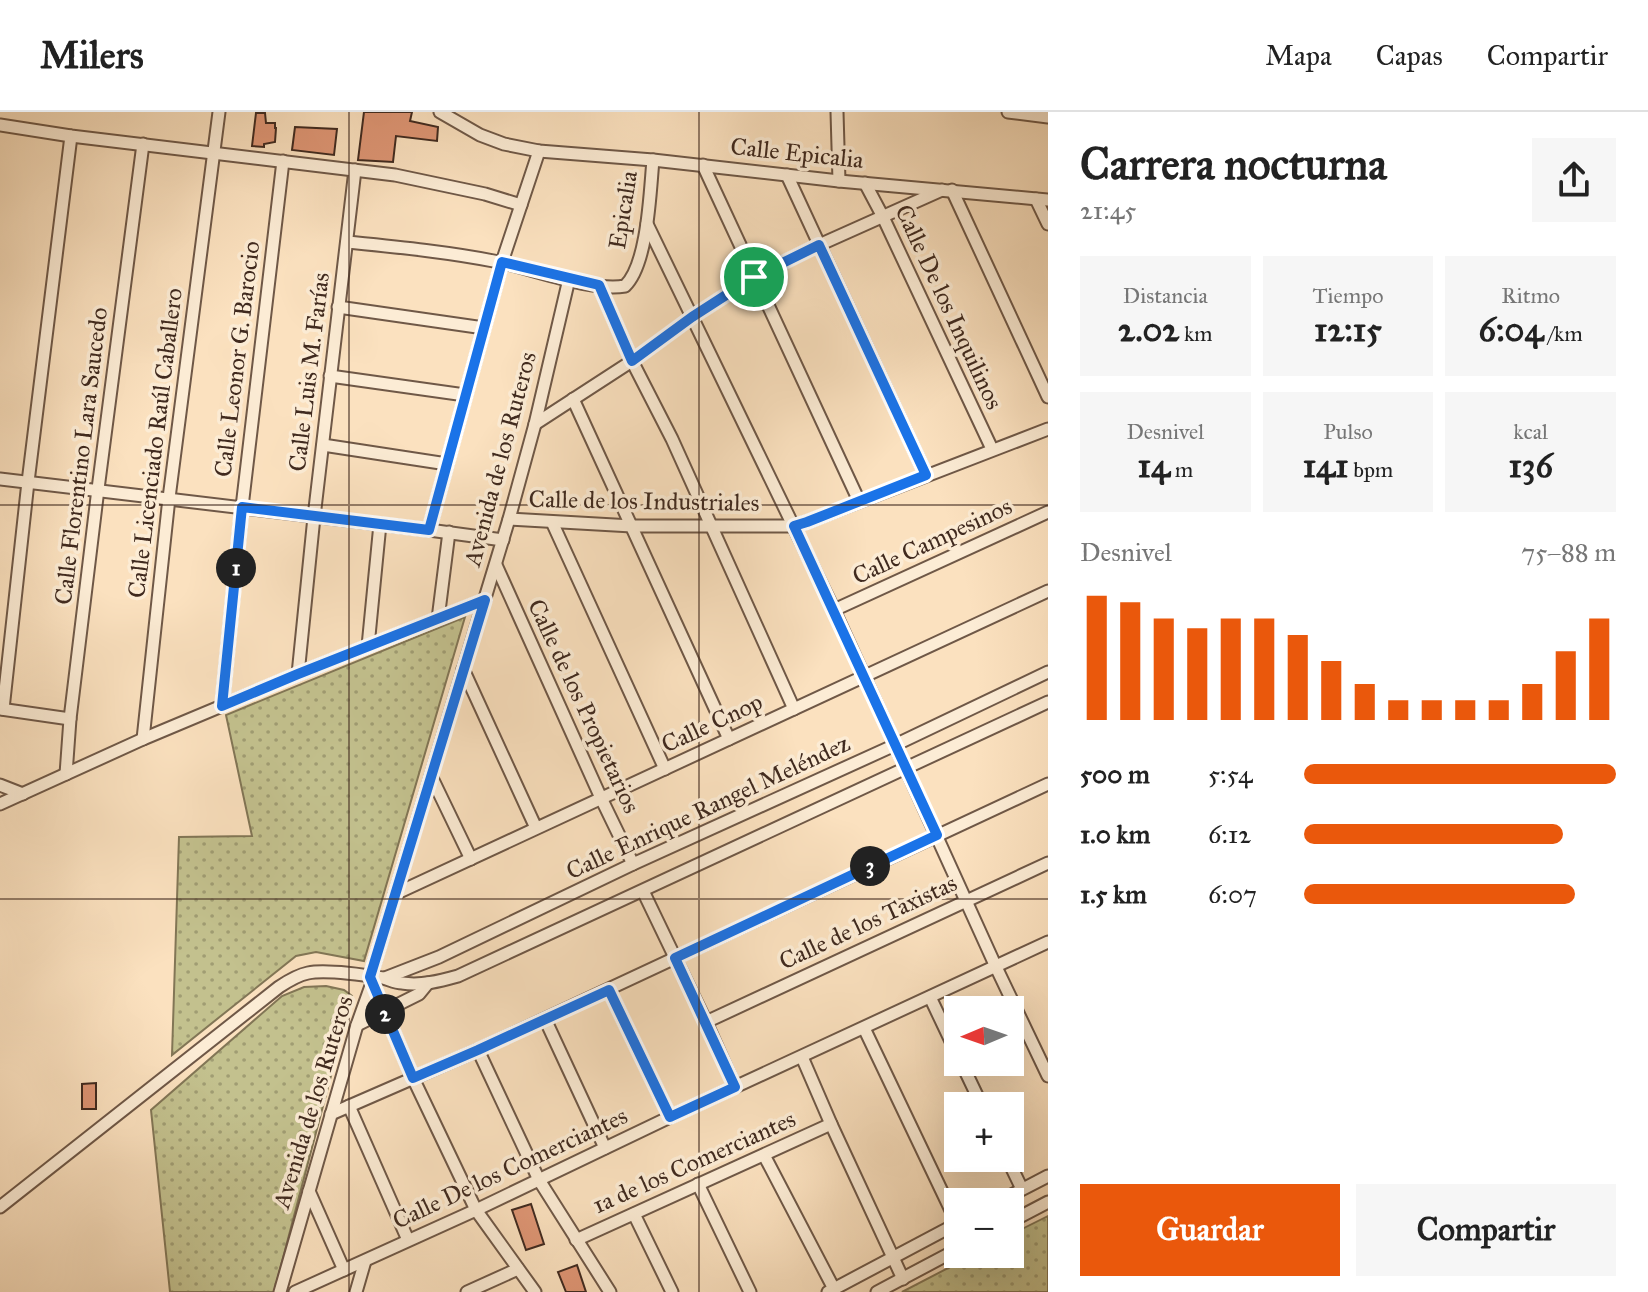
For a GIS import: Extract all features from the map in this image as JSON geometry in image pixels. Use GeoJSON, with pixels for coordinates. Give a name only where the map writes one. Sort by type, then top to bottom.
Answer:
{"type":"FeatureCollection","features":[{"type":"Feature","properties":{"kind":"street","name":"Calle Licenciado Raúl Caballero"},"geometry":{"type":"LineString","coordinates":[[143,739],[169,498],[219,112]]}},
{"type":"Feature","properties":{"kind":"street","name":"Calle Epicalia"},"geometry":{"type":"LineString","coordinates":[[440,112],[480,135],[504,144],[539,151],[1042,200]]}},
{"type":"Feature","properties":{"kind":"street"},"geometry":{"type":"LineString","coordinates":[[837,112],[839,181]]}},
{"type":"Feature","properties":{"kind":"street"},"geometry":{"type":"LineString","coordinates":[[1008,112],[1048,117]]}},
{"type":"Feature","properties":{"kind":"street"},"geometry":{"type":"LineString","coordinates":[[0,125],[355,170],[438,183],[521,205]]}},
{"type":"Feature","properties":{"kind":"street"},"geometry":{"type":"LineString","coordinates":[[70,719],[2,709],[71,136]]}},
{"type":"Feature","properties":{"kind":"street","name":"Calle Florentino Lara Saucedo"},"geometry":{"type":"LineString","coordinates":[[66,774],[98,489],[143,144]]}},
{"type":"Feature","properties":{"kind":"street"},"geometry":{"type":"LineString","coordinates":[[429,530],[502,262],[539,151]]}},
{"type":"Feature","properties":{"kind":"street","name":"Epicalia"},"geometry":{"type":"LineString","coordinates":[[599,285],[620,287],[629,282],[647,224],[653,160]]}},
{"type":"Feature","properties":{"kind":"street","name":"Calle Leonor G. Barocio"},"geometry":{"type":"LineString","coordinates":[[222,706],[283,161]]}},
{"type":"Feature","properties":{"kind":"street"},"geometry":{"type":"LineString","coordinates":[[703,165],[859,501]]}},
{"type":"Feature","properties":{"kind":"street","name":"Calle Luis M. Farías"},"geometry":{"type":"LineString","coordinates":[[298,674],[355,170]]}},
{"type":"Feature","properties":{"kind":"street"},"geometry":{"type":"LineString","coordinates":[[787,175],[926,475]]}},
{"type":"Feature","properties":{"kind":"street","name":"Calle De los Inquilinos"},"geometry":{"type":"LineString","coordinates":[[865,183],[992,449]]}},
{"type":"Feature","properties":{"kind":"street"},"geometry":{"type":"LineString","coordinates":[[535,424],[754,277],[819,245],[948,190],[1048,397]]}},
{"type":"Feature","properties":{"kind":"street"},"geometry":{"type":"LineString","coordinates":[[1042,200],[1048,224]]}},
{"type":"Feature","properties":{"kind":"street"},"geometry":{"type":"LineString","coordinates":[[647,224],[834,610],[1048,1076]]}},
{"type":"Feature","properties":{"kind":"street"},"geometry":{"type":"LineString","coordinates":[[347,242],[461,255],[599,285],[794,709]]}},
{"type":"Feature","properties":{"kind":"street","name":"Avenida de los Ruteros"},"geometry":{"type":"LineString","coordinates":[[280,1292],[395,894],[496,565],[535,424],[569,279]]}},
{"type":"Feature","properties":{"kind":"street"},"geometry":{"type":"LineString","coordinates":[[338,307],[484,328]]}},
{"type":"Feature","properties":{"kind":"street"},"geometry":{"type":"LineString","coordinates":[[330,376],[465,395]]}},
{"type":"Feature","properties":{"kind":"street"},"geometry":{"type":"LineString","coordinates":[[573,399],[729,739]]}},
{"type":"Feature","properties":{"kind":"street","name":"Calle de los Industriales"},"geometry":{"type":"LineString","coordinates":[[509,519],[632,526],[794,526],[1048,429]]}},
{"type":"Feature","properties":{"kind":"street"},"geometry":{"type":"LineString","coordinates":[[323,445],[447,464]]}},
{"type":"Feature","properties":{"kind":"street"},"geometry":{"type":"LineString","coordinates":[[0,479],[503,540]]}},
{"type":"Feature","properties":{"kind":"street","name":"Calle Campesinos"},"geometry":{"type":"LineString","coordinates":[[834,610],[1048,512]]}},
{"type":"Feature","properties":{"kind":"street"},"geometry":{"type":"LineString","coordinates":[[552,522],[665,769]]}},
{"type":"Feature","properties":{"kind":"street"},"geometry":{"type":"LineString","coordinates":[[368,646],[380,524]]}},
{"type":"Feature","properties":{"kind":"street"},"geometry":{"type":"LineString","coordinates":[[438,619],[449,532]]}},
{"type":"Feature","properties":{"kind":"street","name":"Calle de los Propietarios"},"geometry":{"type":"LineString","coordinates":[[496,565],[633,864]]}},
{"type":"Feature","properties":{"kind":"street","name":"Calle Cnop"},"geometry":{"type":"LineString","coordinates":[[395,894],[1048,591]]}},
{"type":"Feature","properties":{"kind":"street"},"geometry":{"type":"LineString","coordinates":[[0,804],[143,739],[485,600]]}},
{"type":"Feature","properties":{"kind":"street"},"geometry":{"type":"LineString","coordinates":[[463,669],[536,828]]}},
{"type":"Feature","properties":{"kind":"street","name":"Calle Enrique Rangel Meléndez"},"geometry":{"type":"LineString","coordinates":[[0,1207],[285,983],[319,971],[371,980],[384,978],[439,957],[1048,672]]}},
{"type":"Feature","properties":{"kind":"street","name":"Calle Enrique Rangel Meléndez"},"geometry":{"type":"LineString","coordinates":[[384,978],[402,984],[428,983],[470,971],[1048,702]]}},
{"type":"Feature","properties":{"kind":"street"},"geometry":{"type":"LineString","coordinates":[[431,776],[471,859]]}},
{"type":"Feature","properties":{"kind":"street"},"geometry":{"type":"LineString","coordinates":[[331,1114],[609,990],[1048,784]]}},
{"type":"Feature","properties":{"kind":"street"},"geometry":{"type":"LineString","coordinates":[[0,785],[23,794]]}},
{"type":"Feature","properties":{"kind":"street","name":"Calle de los Taxistas"},"geometry":{"type":"LineString","coordinates":[[706,1022],[1048,863]]}},
{"type":"Feature","properties":{"kind":"street"},"geometry":{"type":"LineString","coordinates":[[643,891],[735,1087]]}},
{"type":"Feature","properties":{"kind":"street","name":"Calle De los Comerciantes"},"geometry":{"type":"LineString","coordinates":[[295,1292],[1048,942]]}},
{"type":"Feature","properties":{"kind":"street"},"geometry":{"type":"LineString","coordinates":[[439,957],[438,970],[447,979]]}},
{"type":"Feature","properties":{"kind":"street"},"geometry":{"type":"LineString","coordinates":[[371,980],[413,1078],[476,1210],[535,1292]]}},
{"type":"Feature","properties":{"kind":"street"},"geometry":{"type":"LineString","coordinates":[[357,1025],[419,994],[428,983]]}},
{"type":"Feature","properties":{"kind":"street"},"geometry":{"type":"LineString","coordinates":[[609,990],[670,1117]]}},
{"type":"Feature","properties":{"kind":"street"},"geometry":{"type":"LineString","coordinates":[[930,997],[944,1026]]}},
{"type":"Feature","properties":{"kind":"street"},"geometry":{"type":"LineString","coordinates":[[545,1019],[605,1148]]}},
{"type":"Feature","properties":{"kind":"street"},"geometry":{"type":"LineString","coordinates":[[864,1028],[944,1194]]}},
{"type":"Feature","properties":{"kind":"street"},"geometry":{"type":"LineString","coordinates":[[478,1050],[539,1180],[610,1292]]}},
{"type":"Feature","properties":{"kind":"street"},"geometry":{"type":"LineString","coordinates":[[802,1057],[903,1279]]}},
{"type":"Feature","properties":{"kind":"street"},"geometry":{"type":"LineString","coordinates":[[349,1106],[408,1240]]}},
{"type":"Feature","properties":{"kind":"street","name":"1a de los Comerciantes"},"geometry":{"type":"LineString","coordinates":[[576,1240],[831,1124]]}},
{"type":"Feature","properties":{"kind":"street"},"geometry":{"type":"LineString","coordinates":[[764,1155],[831,1291],[944,1230]]}},
{"type":"Feature","properties":{"kind":"street"},"geometry":{"type":"LineString","coordinates":[[1024,1188],[1048,1176]]}},
{"type":"Feature","properties":{"kind":"street"},"geometry":{"type":"LineString","coordinates":[[698,1184],[750,1292]]}},
{"type":"Feature","properties":{"kind":"street"},"geometry":{"type":"LineString","coordinates":[[309,1191],[344,1270]]}},
{"type":"Feature","properties":{"kind":"street"},"geometry":{"type":"LineString","coordinates":[[1024,1215],[1048,1202]]}},
{"type":"Feature","properties":{"kind":"street"},"geometry":{"type":"LineString","coordinates":[[634,1214],[672,1292]]}},
{"type":"Feature","properties":{"kind":"street"},"geometry":{"type":"LineString","coordinates":[[877,1292],[944,1257]]}},
{"type":"Feature","properties":{"kind":"street"},"geometry":{"type":"LineString","coordinates":[[356,1292],[365,1261]]}},
{"type":"Feature","properties":{"kind":"street"},"geometry":{"type":"LineString","coordinates":[[467,1292],[518,1269]]}},
{"type":"Feature","properties":{"kind":"shaded area"},"geometry":{"type":"Polygon","coordinates":[[[465,617],[364,961],[316,952],[296,956],[172,1055],[179,837],[252,836],[226,715],[465,617]]]}},
{"type":"Feature","properties":{"kind":"shaded area"},"geometry":{"type":"Polygon","coordinates":[[[326,986],[344,990],[352,996],[274,1292],[170,1292],[151,1110],[282,996],[304,987],[326,986]]]}},
{"type":"Feature","properties":{"kind":"shaded area"},"geometry":{"type":"Polygon","coordinates":[[[1048,1216],[1048,1292],[902,1292],[948,1268],[1024,1268],[1024,1228],[1048,1216]]]}},
{"type":"Feature","properties":{"kind":"building"},"geometry":{"type":"Polygon","coordinates":[[[364,112],[412,112],[410,121],[438,127],[437,141],[396,136],[393,162],[358,160],[364,112]]]}},
{"type":"Feature","properties":{"kind":"building"},"geometry":{"type":"Polygon","coordinates":[[[256,113],[265,113],[266,123],[275,123],[275,142],[264,144],[264,147],[252,146],[256,113]]]}},
{"type":"Feature","properties":{"kind":"building"},"geometry":{"type":"Polygon","coordinates":[[[295,127],[337,129],[334,155],[292,150],[295,127]]]}},
{"type":"Feature","properties":{"kind":"building"},"geometry":{"type":"Polygon","coordinates":[[[96,1083],[96,1109],[82,1109],[82,1084],[96,1083]]]}},
{"type":"Feature","properties":{"kind":"building"},"geometry":{"type":"Polygon","coordinates":[[[531,1204],[544,1244],[526,1250],[512,1210],[531,1204]]]}},
{"type":"Feature","properties":{"kind":"building"},"geometry":{"type":"Polygon","coordinates":[[[577,1265],[586,1292],[566,1292],[558,1272],[577,1265]]]}},
{"type":"Feature","properties":{"kind":"route"},"geometry":{"type":"LineString","coordinates":[[819,245],[926,475],[794,526],[937,835],[675,958],[735,1087],[670,1117],[609,990],[413,1078],[370,977],[485,600],[222,706],[242,507],[429,530],[502,262],[599,285],[632,361],[754,277],[819,245]]}}]}
